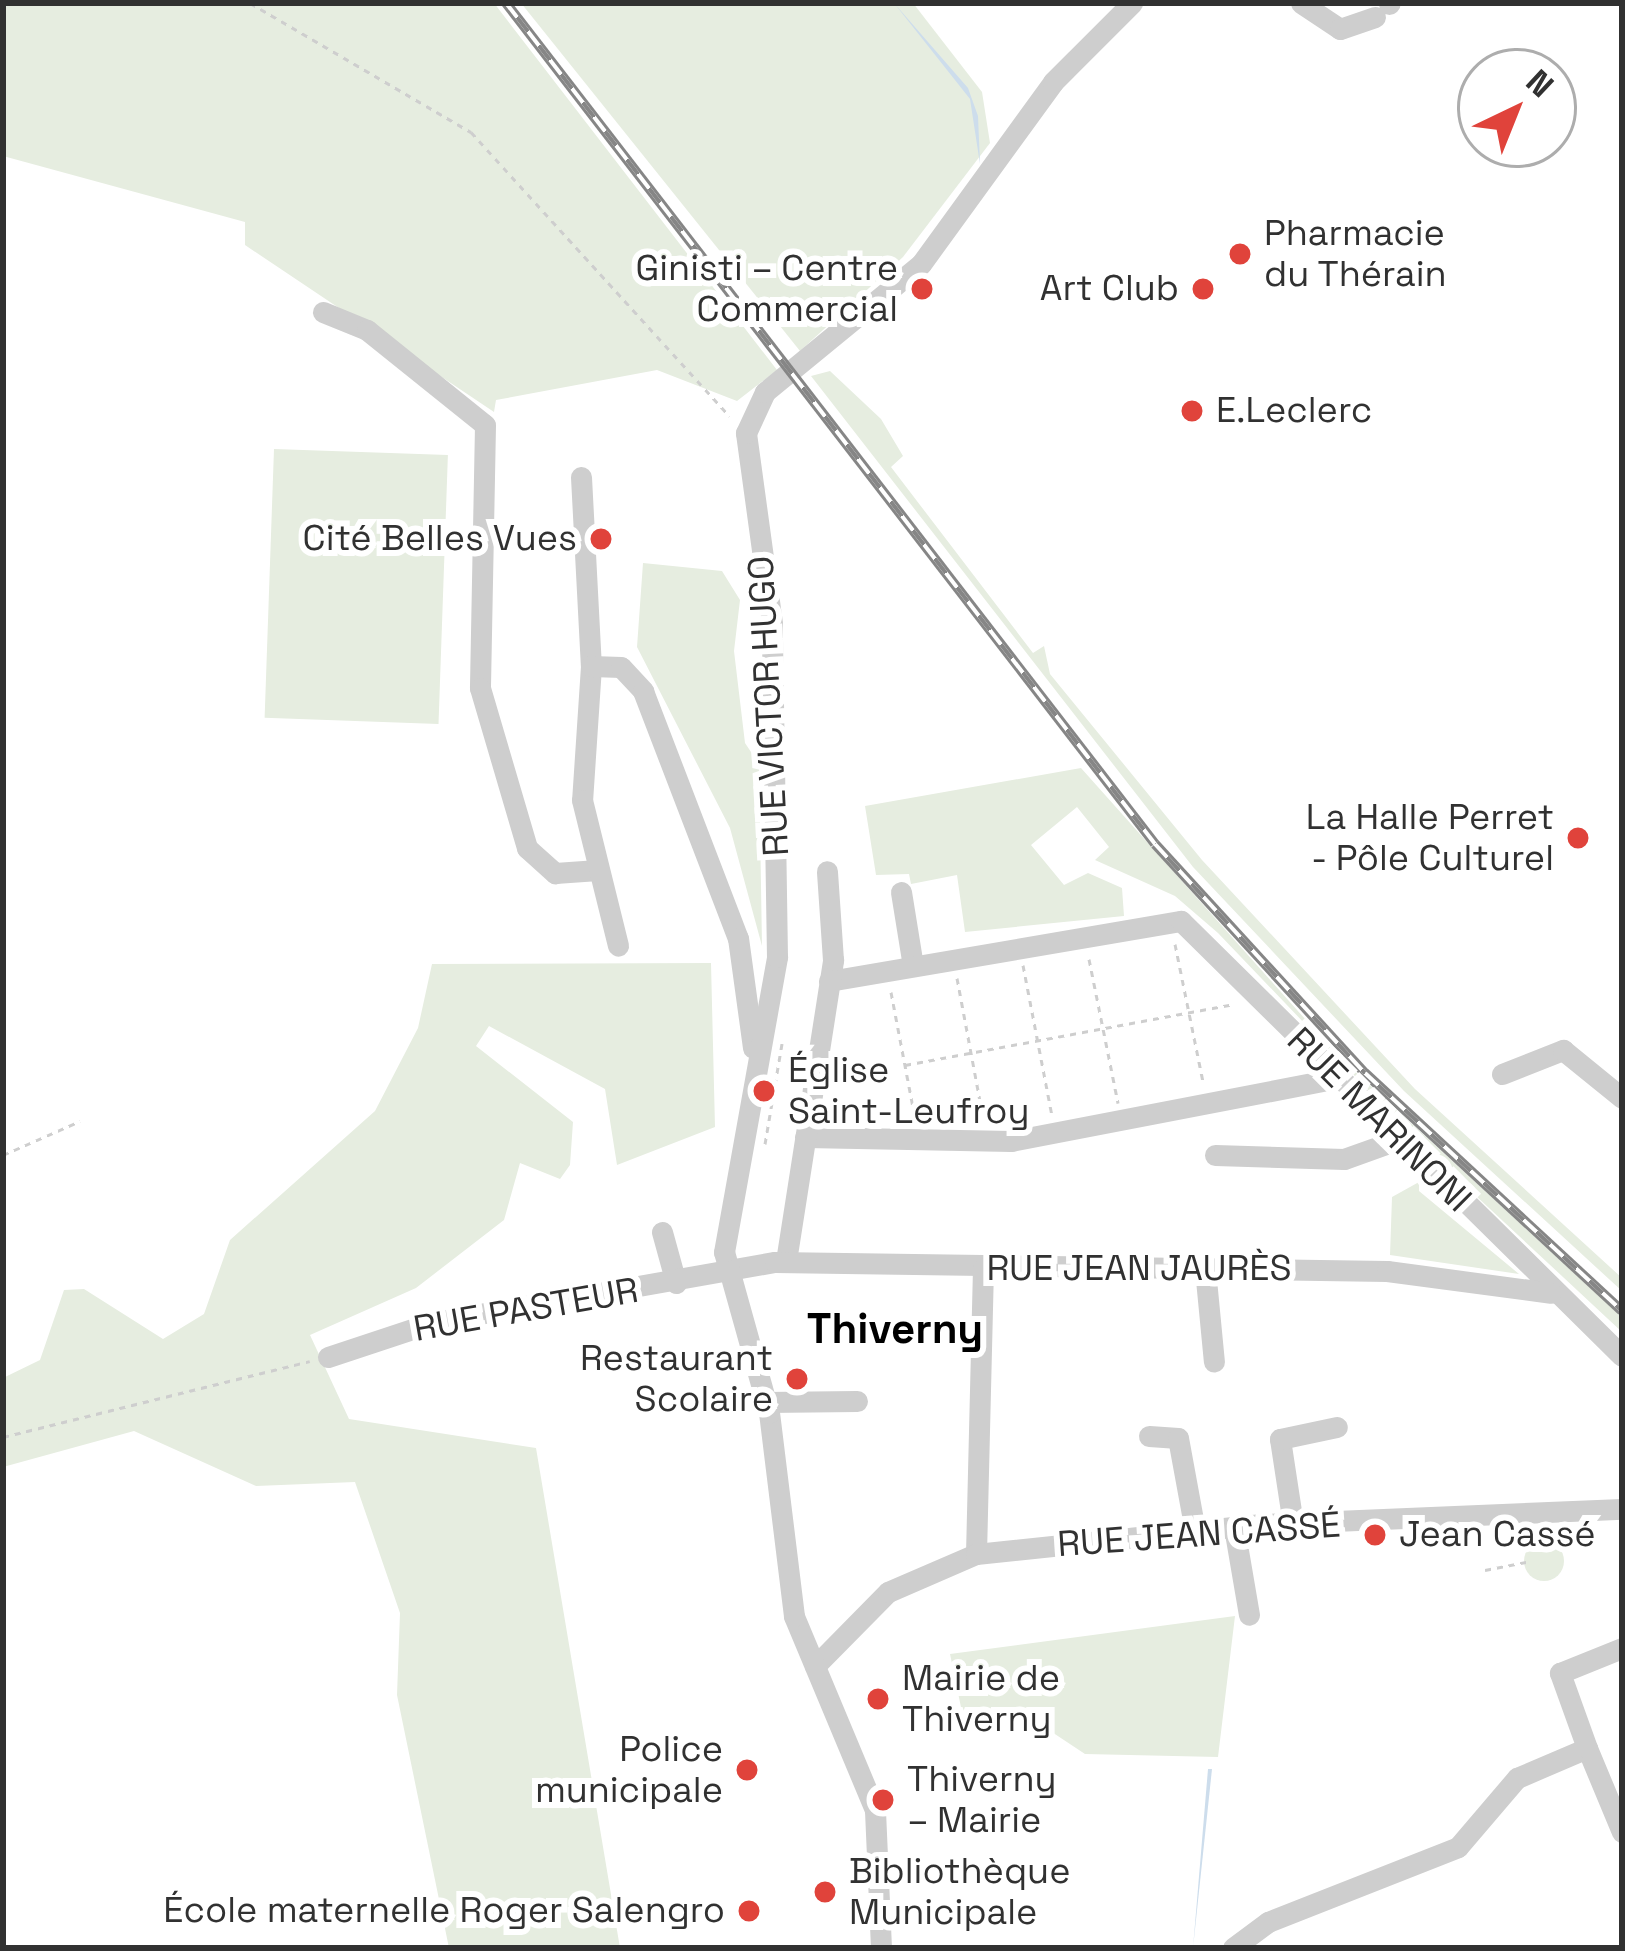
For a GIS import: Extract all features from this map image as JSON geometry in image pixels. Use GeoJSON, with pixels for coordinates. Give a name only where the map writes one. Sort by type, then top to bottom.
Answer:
{"type":"FeatureCollection","features":[{"type":"Feature","properties":{"kind":"street"},"geometry":{"type":"LineString","coordinates":[[746,433],[765,392],[921,265],[1079,53],[1132,3]]}},
{"type":"Feature","properties":{"kind":"street"},"geometry":{"type":"LineString","coordinates":[[1301,3],[1340,28],[1384,8]]}},
{"type":"Feature","properties":{"kind":"street"},"geometry":{"type":"LineString","coordinates":[[323,312],[367,330],[485,425],[478,679],[527,848],[555,873],[598,870]]}},
{"type":"Feature","properties":{"kind":"street","name":"RUE VICTOR HUGO"},"geometry":{"type":"LineString","coordinates":[[727,1271],[753,1049],[776,973],[772,622],[746,433]]}},
{"type":"Feature","properties":{"kind":"street"},"geometry":{"type":"LineString","coordinates":[[581,477],[591,666],[582,800],[618,946]]}},
{"type":"Feature","properties":{"kind":"street"},"geometry":{"type":"LineString","coordinates":[[591,666],[621,668],[643,691],[738,938],[753,1049]]}},
{"type":"Feature","properties":{"kind":"street"},"geometry":{"type":"LineString","coordinates":[[786,1262],[829,981],[826,871]]}},
{"type":"Feature","properties":{"kind":"street"},"geometry":{"type":"LineString","coordinates":[[901,892],[913,966]]}},
{"type":"Feature","properties":{"kind":"street"},"geometry":{"type":"LineString","coordinates":[[829,981],[1170,919]]}},
{"type":"Feature","properties":{"kind":"street","name":"RUE MARINONI"},"geometry":{"type":"LineString","coordinates":[[1170,919],[1205,940],[1334,1079],[1554,1296],[1622,1356]]}},
{"type":"Feature","properties":{"kind":"street"},"geometry":{"type":"LineString","coordinates":[[1502,1074],[1563,1050],[1622,1098]]}},
{"type":"Feature","properties":{"kind":"street"},"geometry":{"type":"LineString","coordinates":[[805,1137],[987,1142],[1334,1079]]}},
{"type":"Feature","properties":{"kind":"street"},"geometry":{"type":"LineString","coordinates":[[1215,1155],[1344,1159],[1396,1140]]}},
{"type":"Feature","properties":{"kind":"street"},"geometry":{"type":"LineString","coordinates":[[662,1232],[676,1283]]}},
{"type":"Feature","properties":{"kind":"street","name":"RUE JEAN JAURÈS"},"geometry":{"type":"LineString","coordinates":[[727,1271],[786,1262],[1387,1271],[1554,1296]]}},
{"type":"Feature","properties":{"kind":"street"},"geometry":{"type":"LineString","coordinates":[[976,1554],[983,1268]]}},
{"type":"Feature","properties":{"kind":"street"},"geometry":{"type":"LineString","coordinates":[[1204,1269],[1214,1362]]}},
{"type":"Feature","properties":{"kind":"street"},"geometry":{"type":"LineString","coordinates":[[727,1271],[766,1402],[793,1609],[874,1810],[881,1948]]}},
{"type":"Feature","properties":{"kind":"street","name":"RUE PASTEUR"},"geometry":{"type":"LineString","coordinates":[[328,1357],[434,1322],[727,1271]]}},
{"type":"Feature","properties":{"kind":"street"},"geometry":{"type":"LineString","coordinates":[[766,1402],[857,1401]]}},
{"type":"Feature","properties":{"kind":"street"},"geometry":{"type":"LineString","coordinates":[[1293,1524],[1280,1439],[1337,1427]]}},
{"type":"Feature","properties":{"kind":"street"},"geometry":{"type":"LineString","coordinates":[[1149,1436],[1178,1438],[1195,1531]]}},
{"type":"Feature","properties":{"kind":"street","name":"RUE JEAN CASSÉ"},"geometry":{"type":"LineString","coordinates":[[815,1666],[888,1592],[976,1554],[1234,1527],[1622,1509]]}},
{"type":"Feature","properties":{"kind":"street"},"geometry":{"type":"LineString","coordinates":[[1234,1527],[1249,1615]]}},
{"type":"Feature","properties":{"kind":"street"},"geometry":{"type":"LineString","coordinates":[[1622,1648],[1560,1673],[1587,1748],[1613,1787],[1622,1832]]}},
{"type":"Feature","properties":{"kind":"street"},"geometry":{"type":"LineString","coordinates":[[1233,1948],[1268,1922],[1458,1847],[1517,1778],[1587,1748]]}},
{"type":"Feature","properties":{"kind":"path"},"geometry":{"type":"LineString","coordinates":[[250,3],[471,132],[746,433]]}},
{"type":"Feature","properties":{"kind":"path"},"geometry":{"type":"LineString","coordinates":[[1170,919],[1207,1104]]}},
{"type":"Feature","properties":{"kind":"path"},"geometry":{"type":"LineString","coordinates":[[1084,934],[1122,1121]]}},
{"type":"Feature","properties":{"kind":"path"},"geometry":{"type":"LineString","coordinates":[[1019,946],[1055,1133]]}},
{"type":"Feature","properties":{"kind":"path"},"geometry":{"type":"LineString","coordinates":[[953,958],[987,1142]]}},
{"type":"Feature","properties":{"kind":"path"},"geometry":{"type":"LineString","coordinates":[[887,970],[920,1143]]}},
{"type":"Feature","properties":{"kind":"path"},"geometry":{"type":"LineString","coordinates":[[905,1065],[1257,998]]}},
{"type":"Feature","properties":{"kind":"path"},"geometry":{"type":"LineString","coordinates":[[3,1155],[80,1121]]}},
{"type":"Feature","properties":{"kind":"path"},"geometry":{"type":"LineString","coordinates":[[3,1437],[328,1357]]}},
{"type":"Feature","properties":{"kind":"path"},"geometry":{"type":"LineString","coordinates":[[1485,1570],[1526,1562]]}},
{"type":"Feature","properties":{"kind":"shaded area"},"geometry":{"type":"Polygon","coordinates":[[[3,3],[494,3],[777,370],[737,401],[657,370],[496,400],[494,412],[245,245],[245,222],[3,156],[3,3]]]}},
{"type":"Feature","properties":{"kind":"shaded area"},"geometry":{"type":"Polygon","coordinates":[[[521,3],[913,3],[982,92],[990,143],[903,257],[800,351],[521,3]]]}},
{"type":"Feature","properties":{"kind":"shaded area"},"geometry":{"type":"Polygon","coordinates":[[[830,371],[881,419],[903,456],[891,467],[1033,653],[1044,646],[1050,674],[1202,860],[1415,1089],[1622,1278],[1622,1291],[1404,1091],[1193,867],[811,376],[830,371]]]}},
{"type":"Feature","properties":{"kind":"shaded area"},"geometry":{"type":"Polygon","coordinates":[[[274,449],[448,455],[439,724],[265,718],[274,449]]]}},
{"type":"Feature","properties":{"kind":"shaded area"},"geometry":{"type":"Polygon","coordinates":[[[643,563],[722,571],[740,600],[734,651],[745,743],[759,764],[762,946],[730,828],[637,647],[643,563]]]}},
{"type":"Feature","properties":{"kind":"shaded area"},"geometry":{"type":"Polygon","coordinates":[[[1081,768],[1339,1057],[1622,1317],[1622,1332],[1416,1140],[1218,933],[1175,896],[1095,860],[1109,847],[1077,807],[1031,845],[1064,885],[1088,873],[1122,888],[1124,916],[965,932],[957,875],[911,884],[909,874],[876,875],[865,806],[1081,768]]]}},
{"type":"Feature","properties":{"kind":"shaded area"},"geometry":{"type":"Polygon","coordinates":[[[711,963],[715,1127],[617,1165],[605,1089],[489,1026],[476,1046],[573,1122],[570,1165],[560,1179],[520,1163],[504,1220],[416,1288],[310,1335],[349,1419],[536,1448],[620,1948],[449,1948],[397,1695],[400,1613],[355,1482],[256,1486],[134,1431],[3,1467],[3,1378],[40,1360],[64,1290],[84,1289],[163,1339],[204,1314],[230,1240],[375,1111],[418,1028],[432,964],[711,963]]]}},
{"type":"Feature","properties":{"kind":"shaded area"},"geometry":{"type":"Polygon","coordinates":[[[1419,1182],[1419,1191],[1519,1274],[1390,1255],[1392,1197],[1419,1182]]]}},
{"type":"Feature","properties":{"kind":"shaded area"},"geometry":{"type":"Polygon","coordinates":[[[1544,1541],[1558,1547],[1564,1561],[1558,1575],[1544,1581],[1530,1575],[1524,1561],[1530,1547],[1544,1541]]]}},
{"type":"Feature","properties":{"kind":"shaded area"},"geometry":{"type":"Polygon","coordinates":[[[1235,1616],[1218,1757],[1085,1754],[1014,1707],[963,1717],[950,1654],[1235,1616]]]}},
{"type":"Feature","properties":{"kind":"water"},"geometry":{"type":"Polygon","coordinates":[[[894,3],[968,88],[978,116],[980,164],[970,99],[894,3]]]}},
{"type":"Feature","properties":{"kind":"water"},"geometry":{"type":"Polygon","coordinates":[[[1208,1769],[1212,1769],[1193,1948],[1208,1769]]]}},
{"type":"Feature","properties":{"kind":"railway"},"geometry":{"type":"LineString","coordinates":[[506,3],[1155,844],[1365,1073],[1622,1311]]}},
{"type":"Feature","properties":{"kind":"place","name":"Pharmacie du Thérain"},"geometry":{"type":"Point","coordinates":[1240,254]}},
{"type":"Feature","properties":{"kind":"place","name":"Ginisti – Centre Commercial"},"geometry":{"type":"Point","coordinates":[922,289]}},
{"type":"Feature","properties":{"kind":"place","name":"Art Club"},"geometry":{"type":"Point","coordinates":[1203,289]}},
{"type":"Feature","properties":{"kind":"place","name":"E.Leclerc"},"geometry":{"type":"Point","coordinates":[1192,411]}},
{"type":"Feature","properties":{"kind":"place","name":"Cité Belles Vues"},"geometry":{"type":"Point","coordinates":[601,539]}},
{"type":"Feature","properties":{"kind":"place","name":"La Halle Perret - Pôle Culturel"},"geometry":{"type":"Point","coordinates":[1578,838]}},
{"type":"Feature","properties":{"kind":"place","name":"Église Saint-Leufroy"},"geometry":{"type":"Point","coordinates":[764,1091]}},
{"type":"Feature","properties":{"kind":"place","name":"Restaurant Scolaire"},"geometry":{"type":"Point","coordinates":[797,1379]}},
{"type":"Feature","properties":{"kind":"place","name":"Jean Cassé"},"geometry":{"type":"Point","coordinates":[1375,1535]}},
{"type":"Feature","properties":{"kind":"place","name":"Mairie de Thiverny"},"geometry":{"type":"Point","coordinates":[878,1699]}},
{"type":"Feature","properties":{"kind":"place","name":"Police municipale"},"geometry":{"type":"Point","coordinates":[747,1770]}},
{"type":"Feature","properties":{"kind":"place","name":"Thiverny – Mairie"},"geometry":{"type":"Point","coordinates":[883,1800]}},
{"type":"Feature","properties":{"kind":"place","name":"Bibliothèque Municipale"},"geometry":{"type":"Point","coordinates":[825,1892]}},
{"type":"Feature","properties":{"kind":"place","name":"École maternelle Roger Salengro"},"geometry":{"type":"Point","coordinates":[749,1911]}},
{"type":"Feature","properties":{"kind":"district","name":"Thiverny"},"geometry":{"type":"Point","coordinates":[895,1329]}}]}
